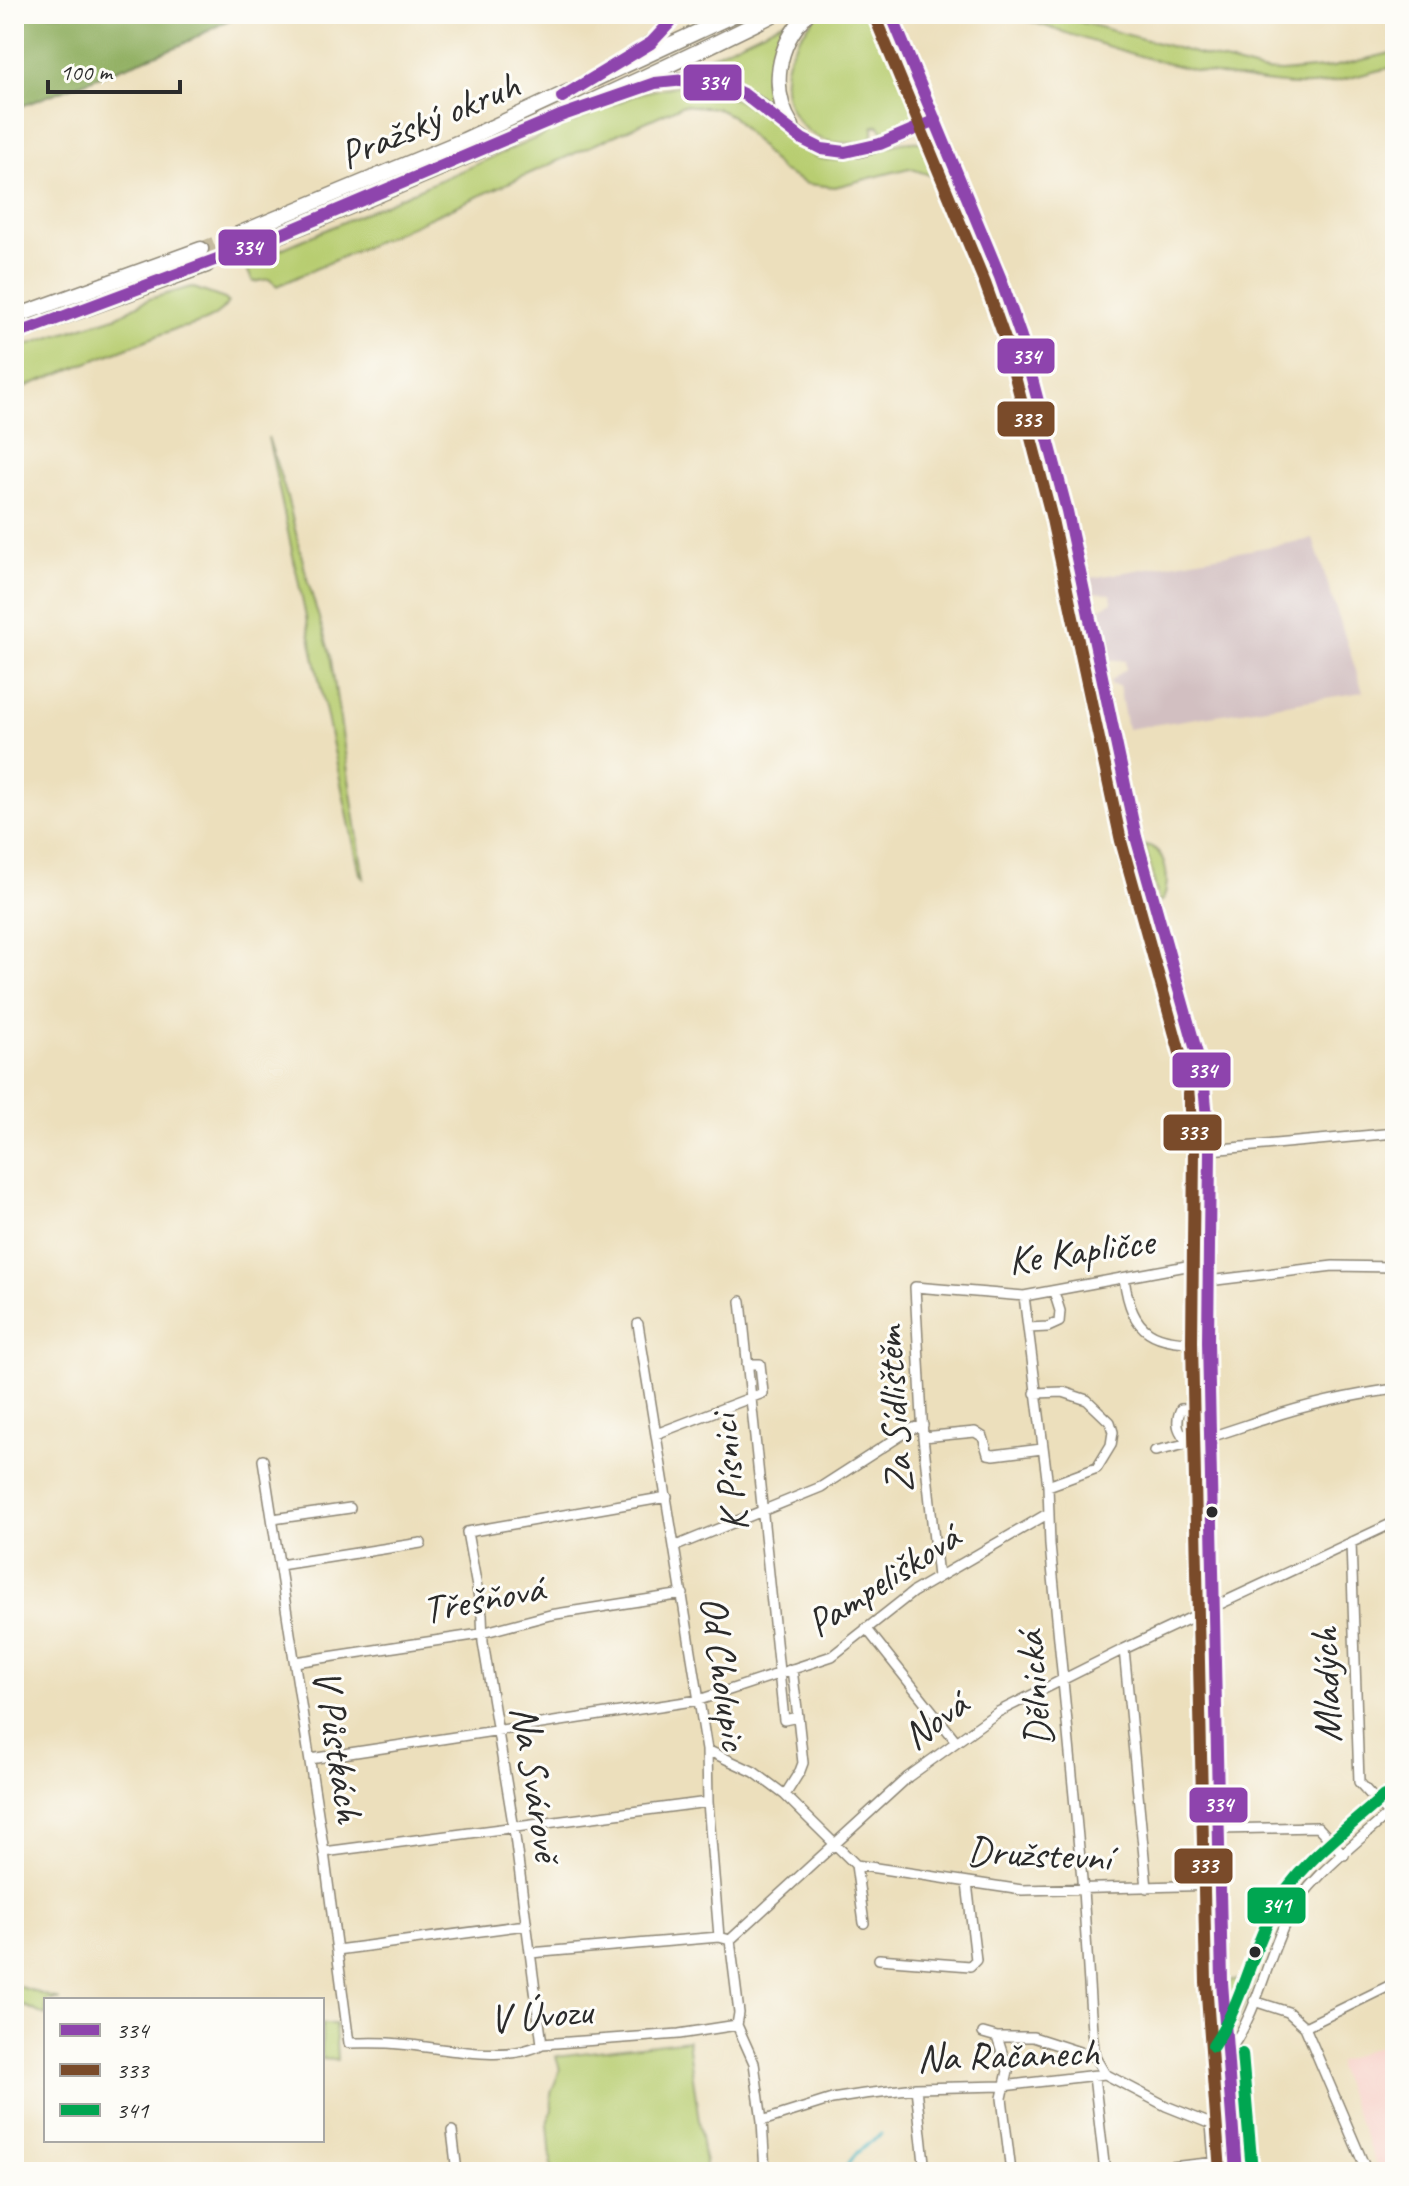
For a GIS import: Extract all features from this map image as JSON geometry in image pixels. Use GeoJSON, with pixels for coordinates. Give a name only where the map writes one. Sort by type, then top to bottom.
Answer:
{"type":"FeatureCollection","features":[{"type":"Feature","properties":{"kind":"highway"},"geometry":{"type":"LineString","coordinates":[[572,92],[651,43],[678,14]]}},
{"type":"Feature","properties":{"kind":"highway","name":"Pražský okruh"},"geometry":{"type":"LineString","coordinates":[[231,237],[464,140],[736,14]]}},
{"type":"Feature","properties":{"kind":"highway","name":"Pražský okruh"},"geometry":{"type":"LineString","coordinates":[[237,253],[462,160],[775,14]]}},
{"type":"Feature","properties":{"kind":"highway"},"geometry":{"type":"LineString","coordinates":[[796,133],[778,95],[778,73],[786,43],[807,14]]}},
{"type":"Feature","properties":{"kind":"highway"},"geometry":{"type":"LineString","coordinates":[[576,109],[658,82],[704,79],[748,95],[796,133],[821,148],[854,151],[936,120]]}},
{"type":"Feature","properties":{"kind":"highway"},"geometry":{"type":"LineString","coordinates":[[14,317],[201,249]]}},
{"type":"Feature","properties":{"kind":"highway"},"geometry":{"type":"LineString","coordinates":[[14,335],[207,265]]}},
{"type":"Feature","properties":{"kind":"street"},"geometry":{"type":"LineString","coordinates":[[891,14],[1005,291],[1036,392],[1067,511],[1136,837],[1203,1075],[1210,1150],[1208,1342],[1220,1885],[1226,2055],[1236,2172]]}},
{"type":"Feature","properties":{"kind":"street"},"geometry":{"type":"LineString","coordinates":[[1210,1150],[1395,1133]]}},
{"type":"Feature","properties":{"kind":"street","name":"Ke Kapličce"},"geometry":{"type":"LineString","coordinates":[[915,1287],[1024,1296],[1208,1262]]}},
{"type":"Feature","properties":{"kind":"street"},"geometry":{"type":"LineString","coordinates":[[1208,1281],[1333,1266],[1395,1267]]}},
{"type":"Feature","properties":{"kind":"street"},"geometry":{"type":"LineString","coordinates":[[1124,1278],[1131,1312],[1146,1330],[1171,1343],[1208,1342]]}},
{"type":"Feature","properties":{"kind":"street","name":"Za Sídlištěm"},"geometry":{"type":"LineString","coordinates":[[915,1287],[923,1437],[938,1577]]}},
{"type":"Feature","properties":{"kind":"street"},"geometry":{"type":"LineString","coordinates":[[1028,1328],[1048,1327],[1059,1322],[1060,1311],[1054,1292]]}},
{"type":"Feature","properties":{"kind":"street","name":"Dělnická"},"geometry":{"type":"LineString","coordinates":[[1024,1296],[1048,1486],[1095,2057],[1105,2074]]}},
{"type":"Feature","properties":{"kind":"street","name":"K Písnici"},"geometry":{"type":"LineString","coordinates":[[741,1301],[784,1720],[798,1717]]}},
{"type":"Feature","properties":{"kind":"street","name":"Od Cholupic"},"geometry":{"type":"LineString","coordinates":[[638,1324],[707,1750],[708,1802],[724,1938],[739,2013],[737,2025]]}},
{"type":"Feature","properties":{"kind":"street"},"geometry":{"type":"LineString","coordinates":[[1155,1451],[1210,1439],[1269,1417],[1318,1404],[1395,1389]]}},
{"type":"Feature","properties":{"kind":"street"},"geometry":{"type":"LineString","coordinates":[[1035,1393],[1063,1392],[1087,1400],[1110,1422],[1113,1432],[1105,1458],[1097,1468],[1048,1486]]}},
{"type":"Feature","properties":{"kind":"street"},"geometry":{"type":"LineString","coordinates":[[656,1434],[751,1399]]}},
{"type":"Feature","properties":{"kind":"street"},"geometry":{"type":"LineString","coordinates":[[1189,1444],[1179,1432],[1176,1420],[1181,1409],[1209,1407]]}},
{"type":"Feature","properties":{"kind":"street"},"geometry":{"type":"LineString","coordinates":[[676,1546],[821,1487],[911,1429],[923,1425]]}},
{"type":"Feature","properties":{"kind":"street"},"geometry":{"type":"LineString","coordinates":[[923,1437],[975,1432],[983,1437],[988,1454],[994,1455],[1042,1449]]}},
{"type":"Feature","properties":{"kind":"street","name":"V Půstkách"},"geometry":{"type":"LineString","coordinates":[[263,1460],[324,1852],[349,2043]]}},
{"type":"Feature","properties":{"kind":"street","name":"Na Svárově"},"geometry":{"type":"LineString","coordinates":[[542,2044],[514,1829],[467,1532],[667,1497]]}},
{"type":"Feature","properties":{"kind":"street"},"geometry":{"type":"LineString","coordinates":[[273,1519],[350,1508]]}},
{"type":"Feature","properties":{"kind":"street","name":"Pampelišková"},"geometry":{"type":"LineString","coordinates":[[310,1759],[699,1700],[832,1656],[913,1592],[1049,1513]]}},
{"type":"Feature","properties":{"kind":"street","name":"Nová"},"geometry":{"type":"LineString","coordinates":[[724,1938],[908,1777],[998,1712],[1064,1677],[1395,1522]]}},
{"type":"Feature","properties":{"kind":"street","name":"Mladých"},"geometry":{"type":"LineString","coordinates":[[1351,1542],[1359,1782],[1392,1811]]}},
{"type":"Feature","properties":{"kind":"street"},"geometry":{"type":"LineString","coordinates":[[280,1565],[421,1543]]}},
{"type":"Feature","properties":{"kind":"street","name":"Třešňová"},"geometry":{"type":"LineString","coordinates":[[295,1662],[474,1635],[550,1615],[683,1594]]}},
{"type":"Feature","properties":{"kind":"street"},"geometry":{"type":"LineString","coordinates":[[866,1628],[956,1741]]}},
{"type":"Feature","properties":{"kind":"street"},"geometry":{"type":"LineString","coordinates":[[1124,1649],[1147,1888]]}},
{"type":"Feature","properties":{"kind":"street"},"geometry":{"type":"LineString","coordinates":[[785,1795],[803,1763],[792,1669]]}},
{"type":"Feature","properties":{"kind":"street"},"geometry":{"type":"LineString","coordinates":[[707,1750],[754,1772],[785,1795],[856,1865],[864,1923]]}},
{"type":"Feature","properties":{"kind":"street"},"geometry":{"type":"LineString","coordinates":[[324,1852],[708,1802]]}},
{"type":"Feature","properties":{"kind":"street"},"geometry":{"type":"LineString","coordinates":[[1226,2055],[1240,2035],[1288,1916],[1303,1895],[1392,1811]]}},
{"type":"Feature","properties":{"kind":"street"},"geometry":{"type":"LineString","coordinates":[[1220,1829],[1318,1827],[1344,1855]]}},
{"type":"Feature","properties":{"kind":"street","name":"Družstevní"},"geometry":{"type":"LineString","coordinates":[[856,1865],[1022,1890],[1220,1885]]}},
{"type":"Feature","properties":{"kind":"street"},"geometry":{"type":"LineString","coordinates":[[879,1959],[970,1966],[976,1960],[967,1883]]}},
{"type":"Feature","properties":{"kind":"street"},"geometry":{"type":"LineString","coordinates":[[337,1950],[526,1925]]}},
{"type":"Feature","properties":{"kind":"street"},"geometry":{"type":"LineString","coordinates":[[530,1953],[724,1938]]}},
{"type":"Feature","properties":{"kind":"street"},"geometry":{"type":"LineString","coordinates":[[1305,2027],[1395,1983]]}},
{"type":"Feature","properties":{"kind":"street"},"geometry":{"type":"LineString","coordinates":[[1254,2001],[1288,2012],[1305,2027],[1367,2172]]}},
{"type":"Feature","properties":{"kind":"street"},"geometry":{"type":"LineString","coordinates":[[737,2025],[754,2063],[765,2172]]}},
{"type":"Feature","properties":{"kind":"street","name":"V Úvozu"},"geometry":{"type":"LineString","coordinates":[[349,2043],[396,2043],[506,2052],[531,2050],[542,2044],[679,2034],[737,2025]]}},
{"type":"Feature","properties":{"kind":"street"},"geometry":{"type":"LineString","coordinates":[[983,2033],[997,2037],[1033,2037],[1095,2057]]}},
{"type":"Feature","properties":{"kind":"street"},"geometry":{"type":"LineString","coordinates":[[997,2037],[1008,2071],[1002,2098],[1011,2172]]}},
{"type":"Feature","properties":{"kind":"street","name":"Na Račanech"},"geometry":{"type":"LineString","coordinates":[[762,2121],[832,2099],[916,2088],[1003,2086],[1105,2074],[1166,2106],[1211,2124],[1215,2167]]}},
{"type":"Feature","properties":{"kind":"street"},"geometry":{"type":"LineString","coordinates":[[1094,2076],[1105,2172]]}},
{"type":"Feature","properties":{"kind":"street"},"geometry":{"type":"LineString","coordinates":[[916,2088],[925,2172]]}},
{"type":"Feature","properties":{"kind":"street"},"geometry":{"type":"LineString","coordinates":[[452,2131],[457,2172]]}},
{"type":"Feature","properties":{"kind":"street"},"geometry":{"type":"LineString","coordinates":[[1126,2172],[1215,2167],[1235,2160]]}},
{"type":"Feature","properties":{"kind":"shaded area"},"geometry":{"type":"Polygon","coordinates":[[[1313,539],[1363,692],[1127,729],[1119,686],[1111,685],[1110,681],[1126,669],[1125,661],[1108,659],[1098,610],[1112,602],[1111,594],[1094,592],[1091,578],[1313,539]]]}},
{"type":"Feature","properties":{"kind":"shaded area"},"geometry":{"type":"Polygon","coordinates":[[[1395,2039],[1395,2172],[1379,2172],[1338,2069],[1339,2062],[1395,2039]]]}},
{"type":"Feature","properties":{"kind":"green space"},"geometry":{"type":"Polygon","coordinates":[[[14,14],[240,14],[181,45],[14,109],[14,14]]]}},
{"type":"Feature","properties":{"kind":"green space"},"geometry":{"type":"Polygon","coordinates":[[[799,14],[775,72],[776,109],[730,82],[678,72],[799,14]]]}},
{"type":"Feature","properties":{"kind":"green space"},"geometry":{"type":"Polygon","coordinates":[[[818,14],[885,14],[918,98],[913,119],[892,132],[883,131],[878,125],[873,127],[873,136],[856,143],[829,141],[815,136],[804,127],[789,104],[785,75],[794,47],[818,14]]]}},
{"type":"Feature","properties":{"kind":"green space"},"geometry":{"type":"Polygon","coordinates":[[[1007,14],[1051,14],[1261,71],[1333,67],[1395,52],[1395,67],[1322,84],[1261,82],[1146,58],[1007,14]]]}},
{"type":"Feature","properties":{"kind":"green space"},"geometry":{"type":"Polygon","coordinates":[[[680,85],[713,92],[745,104],[819,158],[846,159],[903,143],[932,144],[973,231],[960,229],[933,176],[909,168],[835,187],[807,184],[782,171],[732,116],[716,108],[683,105],[277,286],[269,279],[253,282],[246,267],[640,93],[680,85]]]}},
{"type":"Feature","properties":{"kind":"green space"},"geometry":{"type":"Polygon","coordinates":[[[191,287],[228,302],[205,321],[175,329],[14,391],[14,349],[118,316],[149,299],[191,287]]]}},
{"type":"Feature","properties":{"kind":"green space"},"geometry":{"type":"Polygon","coordinates":[[[268,437],[330,654],[364,878],[360,874],[268,437]]]}},
{"type":"Feature","properties":{"kind":"green space"},"geometry":{"type":"Polygon","coordinates":[[[1145,845],[1158,852],[1167,875],[1163,900],[1159,902],[1145,845]]]}},
{"type":"Feature","properties":{"kind":"green space"},"geometry":{"type":"Polygon","coordinates":[[[1229,1980],[1254,1981],[1233,2030],[1231,2028],[1229,1980]]]}},
{"type":"Feature","properties":{"kind":"green space"},"geometry":{"type":"Polygon","coordinates":[[[14,1985],[54,1998],[44,1998],[44,2015],[14,2001],[14,1985]]]}},
{"type":"Feature","properties":{"kind":"green space"},"geometry":{"type":"Polygon","coordinates":[[[324,2024],[335,2024],[337,2060],[324,2059],[324,2024]]]}},
{"type":"Feature","properties":{"kind":"green space"},"geometry":{"type":"Polygon","coordinates":[[[688,2040],[706,2172],[552,2172],[548,2124],[552,2109],[551,2093],[560,2070],[556,2056],[688,2040]]]}},
{"type":"Feature","properties":{"kind":"waterway"},"geometry":{"type":"LineString","coordinates":[[842,2172],[855,2154],[881,2134]]}},
{"type":"Feature","properties":{"kind":"tunnel"},"geometry":{"type":"LineString","coordinates":[[201,249],[231,237]]}},
{"type":"Feature","properties":{"kind":"tunnel"},"geometry":{"type":"LineString","coordinates":[[207,265],[237,253]]}},
{"type":"Feature","properties":{"kind":"transit line","name":"334"},"geometry":{"type":"LineString","coordinates":[[562,97],[651,43],[678,14]]}},
{"type":"Feature","properties":{"kind":"transit line","name":"334"},"geometry":{"type":"LineString","coordinates":[[891,14],[1000,277],[1021,337],[1067,511],[1136,837],[1203,1075],[1210,1150],[1208,1342],[1222,1982],[1236,2172]]}},
{"type":"Feature","properties":{"kind":"transit line","name":"333"},"geometry":{"type":"LineString","coordinates":[[876,20],[985,283],[1006,342],[1051,515],[1121,841],[1187,1078],[1194,1151],[1192,1342],[1206,1982],[1220,2172]]}},
{"type":"Feature","properties":{"kind":"transit line","name":"334"},"geometry":{"type":"LineString","coordinates":[[14,335],[265,241],[560,116],[655,83],[695,79],[722,84],[745,95],[802,139],[822,149],[845,152],[880,144],[936,120]]}},
{"type":"Feature","properties":{"kind":"transit line","name":"341"},"geometry":{"type":"LineString","coordinates":[[1213,2046],[1231,2013],[1265,1928],[1283,1894],[1323,1849],[1384,1796]]}},
{"type":"Feature","properties":{"kind":"transit line","name":"341"},"geometry":{"type":"LineString","coordinates":[[1242,2054],[1252,2171]]}}]}
